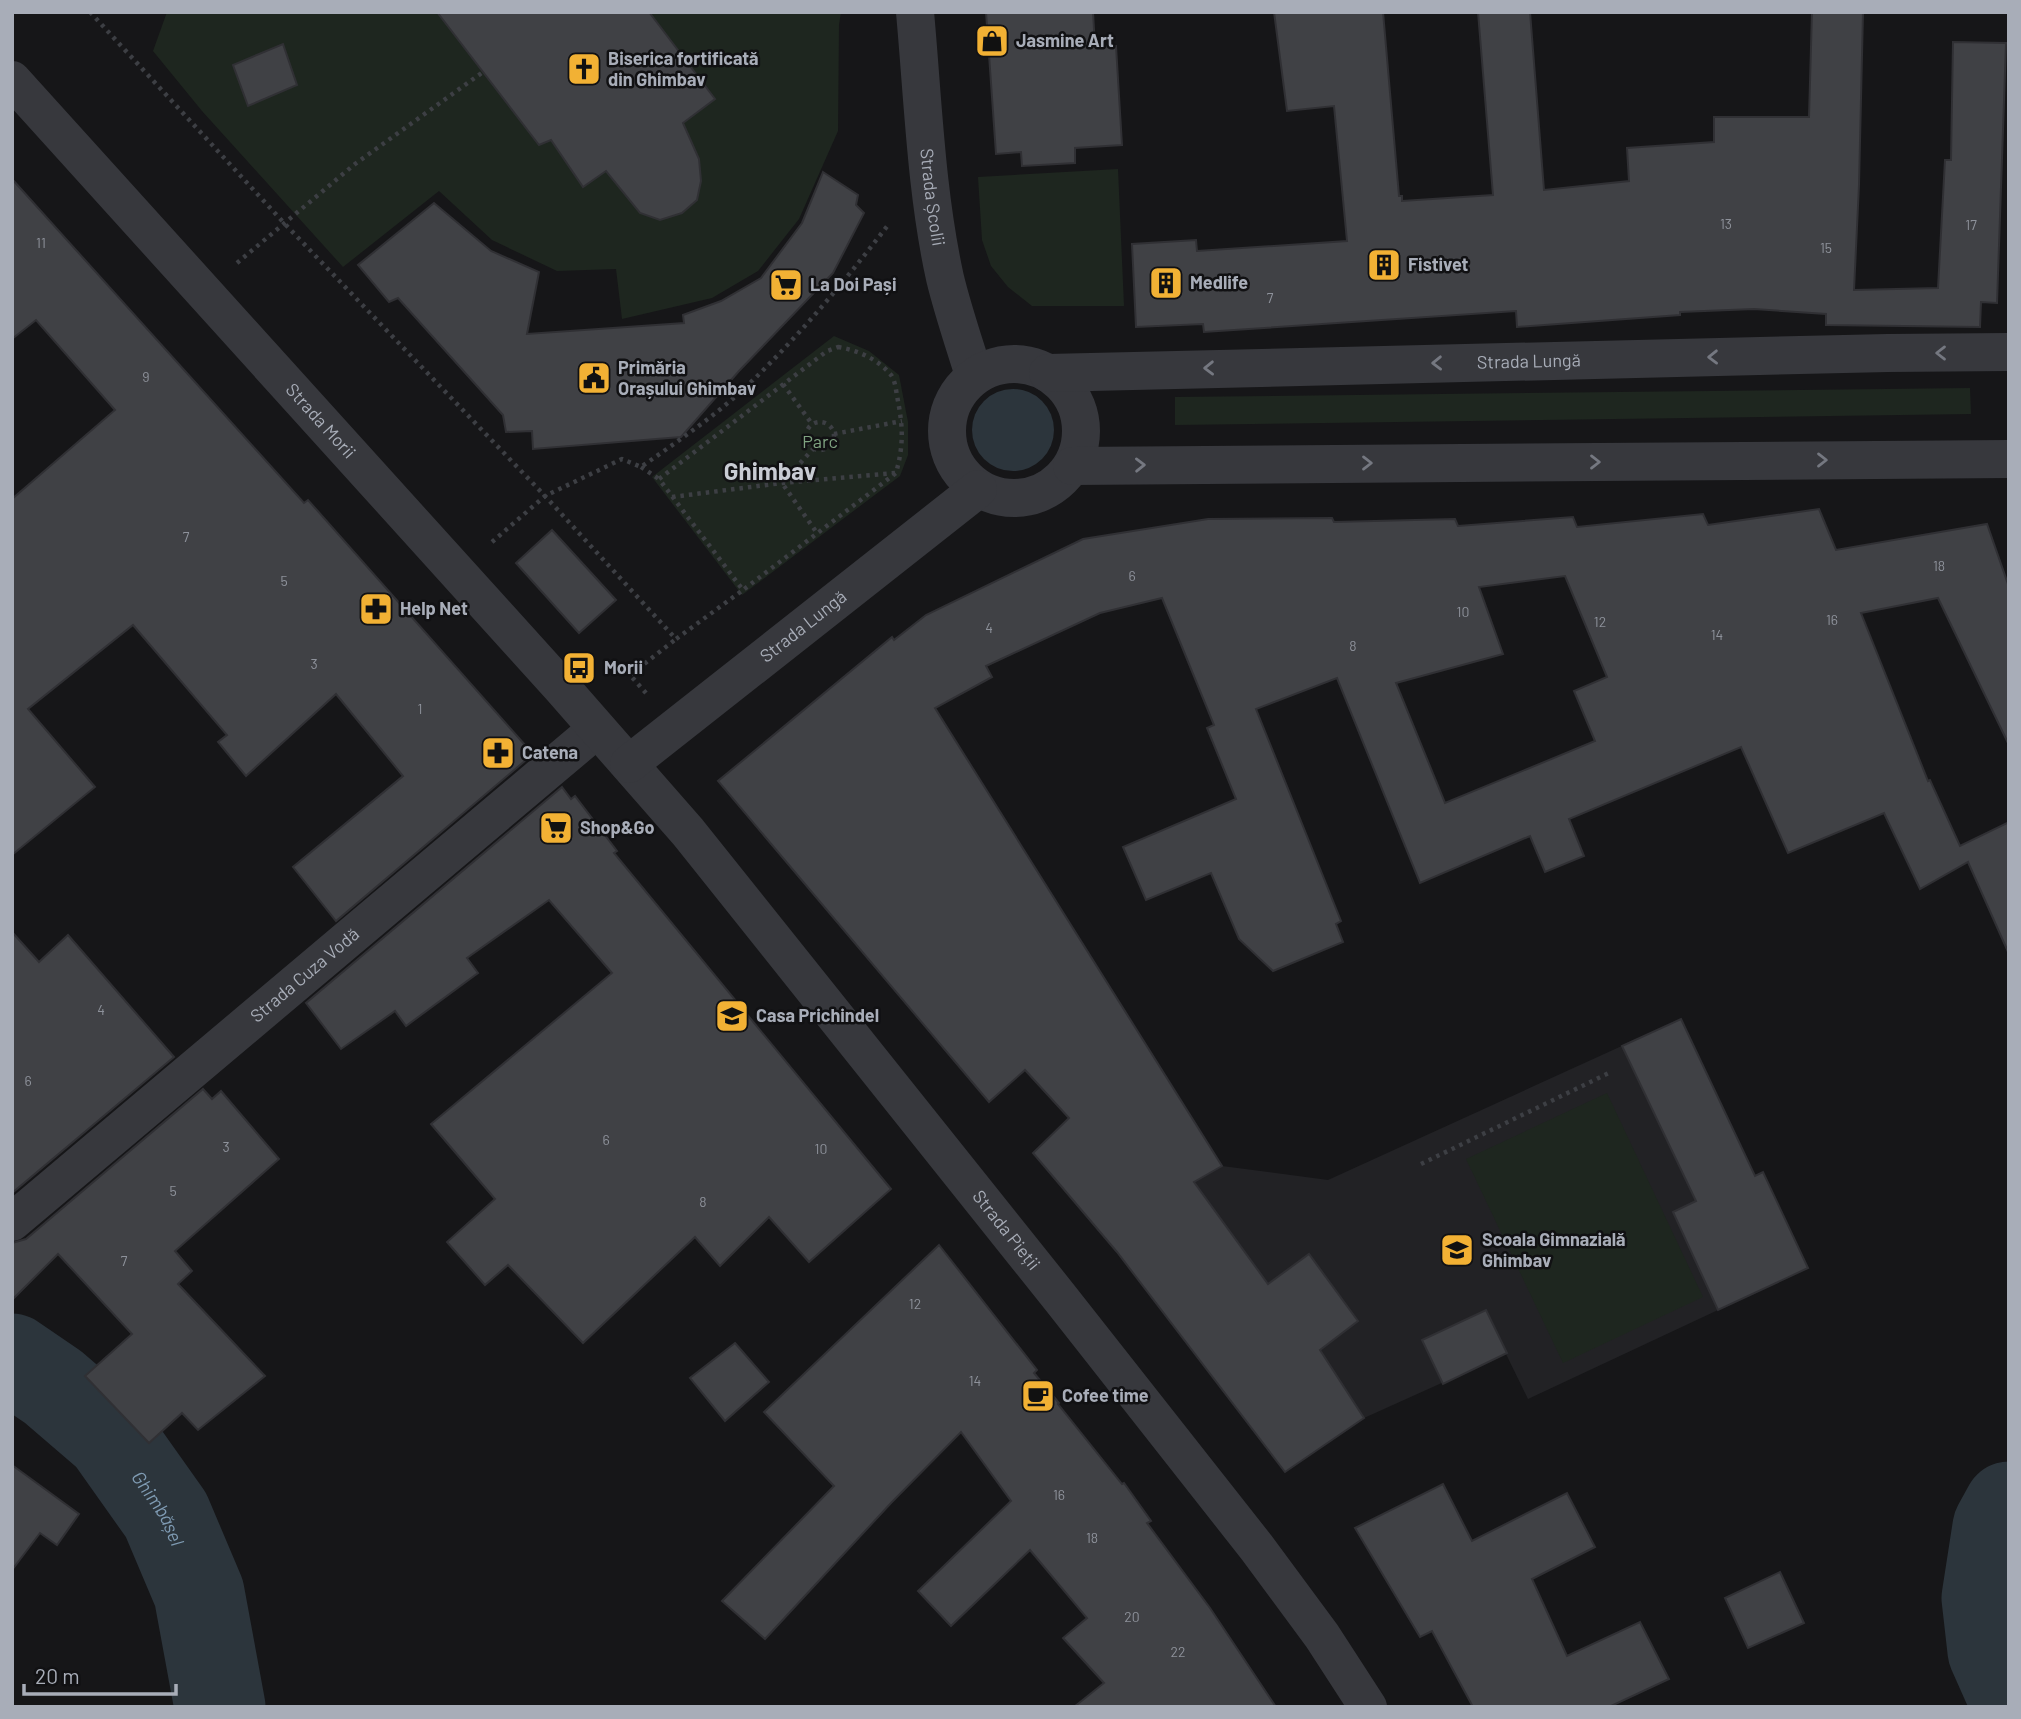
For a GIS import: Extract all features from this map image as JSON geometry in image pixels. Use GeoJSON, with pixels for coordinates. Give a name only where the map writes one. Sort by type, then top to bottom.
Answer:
{"type":"FeatureCollection","features":[{"type":"Feature","properties":{"kind":"street","name":"Strada Școlii"},"geometry":{"type":"LineString","coordinates":[[915,12],[930,171],[945,277],[974,375]]}},
{"type":"Feature","properties":{"kind":"street","name":"Strada Morii"},"geometry":{"type":"LineString","coordinates":[[12,80],[629,764]]}},
{"type":"Feature","properties":{"kind":"street","name":"Strada Lungă"},"geometry":{"type":"LineString","coordinates":[[1048,373],[2009,352]]}},
{"type":"Feature","properties":{"kind":"street"},"geometry":{"type":"LineString","coordinates":[[1011,363],[1031,365],[1048,373],[1065,386],[1076,405],[1081,425],[1080,446],[1072,466],[1058,483],[1040,494],[1018,498],[997,496],[978,489],[961,473],[950,454],[946,432],[949,411],[959,391],[974,375],[992,366],[1011,363]]}},
{"type":"Feature","properties":{"kind":"street"},"geometry":{"type":"LineString","coordinates":[[1072,466],[2009,459]]}},
{"type":"Feature","properties":{"kind":"street","name":"Strada Lungă"},"geometry":{"type":"LineString","coordinates":[[629,764],[978,489]]}},
{"type":"Feature","properties":{"kind":"street","name":"Strada Cuza Vodă"},"geometry":{"type":"LineString","coordinates":[[12,1222],[597,729]]}},
{"type":"Feature","properties":{"kind":"street","name":"Strada Pieții"},"geometry":{"type":"LineString","coordinates":[[629,764],[752,910],[1153,1415],[1314,1625],[1368,1707]]}},
{"type":"Feature","properties":{"kind":"path"},"geometry":{"type":"LineString","coordinates":[[90,12],[284,223],[545,496],[676,639]]}},
{"type":"Feature","properties":{"kind":"path"},"geometry":{"type":"LineString","coordinates":[[204,292],[355,164],[483,72]]}},
{"type":"Feature","properties":{"kind":"path"},"geometry":{"type":"LineString","coordinates":[[641,467],[703,423],[747,386],[838,290],[930,171]]}},
{"type":"Feature","properties":{"kind":"path"},"geometry":{"type":"LineString","coordinates":[[659,479],[827,351],[838,347],[853,349],[871,359],[893,377],[902,421],[903,448],[896,473],[630,675],[675,726]]}},
{"type":"Feature","properties":{"kind":"path"},"geometry":{"type":"LineString","coordinates":[[783,384],[813,424]]}},
{"type":"Feature","properties":{"kind":"path"},"geometry":{"type":"LineString","coordinates":[[834,434],[902,421]]}},
{"type":"Feature","properties":{"kind":"path"},"geometry":{"type":"LineString","coordinates":[[826,423],[834,434],[829,446],[822,450],[809,445],[806,436],[808,427],[826,423]]}},
{"type":"Feature","properties":{"kind":"path"},"geometry":{"type":"LineString","coordinates":[[782,484],[814,448]]}},
{"type":"Feature","properties":{"kind":"path"},"geometry":{"type":"LineString","coordinates":[[457,572],[545,496],[622,459],[659,479],[743,590]]}},
{"type":"Feature","properties":{"kind":"path"},"geometry":{"type":"LineString","coordinates":[[672,497],[896,473]]}},
{"type":"Feature","properties":{"kind":"path"},"geometry":{"type":"LineString","coordinates":[[782,484],[817,533]]}},
{"type":"Feature","properties":{"kind":"path"},"geometry":{"type":"LineString","coordinates":[[1421,1164],[1611,1072]]}},
{"type":"Feature","properties":{"kind":"shaded area"},"geometry":{"type":"Polygon","coordinates":[[[1013,389],[1029,392],[1042,401],[1051,414],[1054,430],[1051,446],[1042,459],[1029,468],[1013,471],[997,468],[984,459],[975,446],[972,430],[975,414],[984,401],[997,392],[1013,389]]]}},
{"type":"Feature","properties":{"kind":"shaded area","name":"Scoala Gimnazială Ghimbav"},"geometry":{"type":"Polygon","coordinates":[[[1681,1019],[1755,1175],[1763,1172],[1808,1268],[1528,1399],[1506,1354],[1364,1418],[1285,1472],[1112,1245],[1194,1182],[1222,1166],[1328,1180],[1681,1019]]]}},
{"type":"Feature","properties":{"kind":"green space"},"geometry":{"type":"Polygon","coordinates":[[[167,12],[841,12],[838,131],[799,219],[758,271],[712,298],[622,319],[616,269],[557,271],[492,240],[439,191],[343,267],[202,111],[153,51],[167,12]]]}},
{"type":"Feature","properties":{"kind":"green space"},"geometry":{"type":"Polygon","coordinates":[[[1118,169],[1124,306],[1032,306],[1008,287],[991,266],[982,240],[978,177],[1118,169]]]}},
{"type":"Feature","properties":{"kind":"green space","name":"Parc"},"geometry":{"type":"Polygon","coordinates":[[[834,336],[869,351],[899,375],[908,422],[908,455],[900,476],[742,595],[652,477],[834,336]]]}},
{"type":"Feature","properties":{"kind":"green space"},"geometry":{"type":"Polygon","coordinates":[[[1970,388],[1971,414],[1175,425],[1175,397],[1970,388]]]}},
{"type":"Feature","properties":{"kind":"green space"},"geometry":{"type":"Polygon","coordinates":[[[1607,1093],[1703,1297],[1563,1363],[1466,1159],[1607,1093]]]}},
{"type":"Feature","properties":{"kind":"building","name":"Biserica fortificată din Ghimbav"},"geometry":{"type":"Polygon","coordinates":[[[437,12],[649,12],[715,99],[683,123],[699,159],[701,181],[697,200],[682,213],[660,220],[640,213],[606,171],[583,187],[551,140],[539,145],[437,12]]]}},
{"type":"Feature","properties":{"kind":"building"},"geometry":{"type":"Polygon","coordinates":[[[986,12],[1093,12],[1095,47],[1116,46],[1122,145],[1075,148],[1075,163],[1022,166],[1021,152],[996,154],[986,12]]]}},
{"type":"Feature","properties":{"kind":"building"},"geometry":{"type":"Polygon","coordinates":[[[1274,12],[1383,12],[1399,196],[1402,196],[1402,201],[1493,195],[1478,12],[1530,12],[1544,190],[1629,181],[1627,148],[1714,142],[1714,117],[1809,117],[1812,12],[1863,12],[1854,290],[1938,288],[1945,160],[1951,160],[1953,42],[2006,43],[1997,303],[1981,302],[1980,327],[1826,325],[1826,314],[1754,309],[1680,312],[1680,315],[1517,327],[1516,311],[1204,332],[1203,324],[1136,327],[1132,244],[1196,240],[1197,251],[1347,241],[1334,106],[1287,111],[1274,12]]]}},
{"type":"Feature","properties":{"kind":"building"},"geometry":{"type":"Polygon","coordinates":[[[283,44],[297,85],[248,106],[233,65],[283,44]]]}},
{"type":"Feature","properties":{"kind":"building"},"geometry":{"type":"Polygon","coordinates":[[[823,172],[858,195],[856,205],[864,213],[833,273],[739,371],[681,437],[533,449],[532,431],[506,432],[503,415],[398,298],[389,302],[358,265],[434,203],[491,251],[539,272],[527,334],[684,323],[683,315],[721,301],[761,278],[802,223],[823,172]]]}},
{"type":"Feature","properties":{"kind":"building"},"geometry":{"type":"Polygon","coordinates":[[[12,179],[304,503],[308,500],[533,754],[336,921],[293,867],[403,776],[336,694],[246,776],[218,742],[227,735],[133,625],[28,709],[95,787],[12,855],[12,499],[115,410],[36,320],[12,339],[12,179]]]}},
{"type":"Feature","properties":{"kind":"building"},"geometry":{"type":"Polygon","coordinates":[[[1819,509],[1836,550],[1987,524],[2009,587],[2009,745],[1938,598],[1861,613],[1928,781],[1930,780],[1960,846],[2009,822],[2009,954],[1968,862],[1920,889],[1884,813],[1788,853],[1741,747],[1569,819],[1584,856],[1545,872],[1530,836],[1420,883],[1337,678],[1256,709],[1341,921],[1336,924],[1343,942],[1273,971],[1239,939],[1211,873],[1146,900],[1123,847],[1236,799],[1207,728],[1214,725],[1162,598],[1100,613],[986,666],[992,677],[935,708],[1222,1166],[1194,1182],[1268,1284],[1309,1254],[1358,1321],[1320,1350],[1364,1418],[1285,1472],[1117,1252],[1033,1153],[1069,1118],[1025,1070],[989,1102],[718,781],[892,637],[894,640],[926,615],[1083,539],[1208,519],[1332,518],[1334,522],[1455,519],[1458,526],[1573,517],[1577,527],[1703,514],[1708,525],[1819,509]],[[1565,576],[1479,587],[1503,654],[1396,683],[1445,803],[1595,741],[1574,691],[1607,677],[1565,576]]]}},
{"type":"Feature","properties":{"kind":"building"},"geometry":{"type":"Polygon","coordinates":[[[552,530],[616,600],[579,633],[516,563],[552,530]]]}},
{"type":"Feature","properties":{"kind":"building"},"geometry":{"type":"Polygon","coordinates":[[[562,787],[571,799],[575,796],[617,851],[614,853],[891,1189],[809,1262],[769,1217],[720,1266],[695,1237],[583,1343],[508,1265],[485,1285],[447,1242],[495,1199],[431,1124],[612,973],[549,900],[467,958],[478,973],[406,1026],[395,1011],[341,1049],[306,1003],[562,787]]]}},
{"type":"Feature","properties":{"kind":"building"},"geometry":{"type":"Polygon","coordinates":[[[12,932],[39,962],[68,935],[174,1057],[12,1193],[12,932]]]}},
{"type":"Feature","properties":{"kind":"building"},"geometry":{"type":"Polygon","coordinates":[[[1681,1019],[1755,1176],[1763,1172],[1808,1268],[1718,1310],[1673,1212],[1696,1201],[1622,1046],[1681,1019]]]}},
{"type":"Feature","properties":{"kind":"building"},"geometry":{"type":"Polygon","coordinates":[[[203,1089],[212,1099],[221,1091],[279,1159],[175,1251],[192,1271],[178,1284],[265,1376],[198,1430],[182,1413],[149,1443],[85,1376],[132,1334],[58,1254],[12,1300],[12,1243],[26,1239],[203,1089]]]}},
{"type":"Feature","properties":{"kind":"building"},"geometry":{"type":"Polygon","coordinates":[[[939,1245],[1037,1370],[1034,1373],[1058,1404],[1122,1484],[1124,1483],[1151,1521],[1147,1523],[1210,1608],[1276,1707],[1074,1707],[1104,1683],[1063,1638],[1087,1618],[1030,1550],[951,1626],[918,1591],[1011,1501],[961,1432],[765,1639],[722,1601],[834,1486],[764,1412],[939,1245]]]}},
{"type":"Feature","properties":{"kind":"building"},"geometry":{"type":"Polygon","coordinates":[[[1486,1310],[1507,1353],[1443,1384],[1422,1340],[1486,1310]]]}},
{"type":"Feature","properties":{"kind":"building"},"geometry":{"type":"Polygon","coordinates":[[[735,1343],[769,1382],[725,1421],[690,1378],[735,1343]]]}},
{"type":"Feature","properties":{"kind":"building"},"geometry":{"type":"Polygon","coordinates":[[[12,1465],[79,1514],[57,1545],[40,1533],[12,1570],[12,1465]]]}},
{"type":"Feature","properties":{"kind":"building"},"geometry":{"type":"Polygon","coordinates":[[[1443,1484],[1472,1541],[1567,1493],[1595,1547],[1532,1579],[1567,1656],[1640,1622],[1669,1679],[1609,1707],[1473,1707],[1432,1631],[1420,1637],[1355,1528],[1443,1484]]]}},
{"type":"Feature","properties":{"kind":"building"},"geometry":{"type":"Polygon","coordinates":[[[1780,1572],[1804,1623],[1748,1648],[1725,1598],[1780,1572]]]}},
{"type":"Feature","properties":{"kind":"waterway","name":"Ghimbășel"},"geometry":{"type":"LineString","coordinates":[[12,1359],[53,1387],[110,1436],[166,1515],[199,1593],[220,1707]]}},
{"type":"Feature","properties":{"kind":"waterway","name":"Ghimbășel"},"geometry":{"type":"LineString","coordinates":[[2009,1507],[1998,1527],[1987,1598],[1993,1651],[2009,1687]]}},
{"type":"Feature","properties":{"kind":"place","name":"Jasmine Art"},"geometry":{"type":"Point","coordinates":[992,41]}},
{"type":"Feature","properties":{"kind":"place","name":"Biserica fortificată din Ghimbav"},"geometry":{"type":"Point","coordinates":[584,69]}},
{"type":"Feature","properties":{"kind":"place","name":"Fistivet"},"geometry":{"type":"Point","coordinates":[1384,265]}},
{"type":"Feature","properties":{"kind":"place","name":"Medlife"},"geometry":{"type":"Point","coordinates":[1166,283]}},
{"type":"Feature","properties":{"kind":"place","name":"La Doi Pași"},"geometry":{"type":"Point","coordinates":[786,285]}},
{"type":"Feature","properties":{"kind":"place","name":"Primăria Orașului Ghimbav"},"geometry":{"type":"Point","coordinates":[594,378]}},
{"type":"Feature","properties":{"kind":"place","name":"Help Net"},"geometry":{"type":"Point","coordinates":[376,609]}},
{"type":"Feature","properties":{"kind":"place","name":"Morii"},"geometry":{"type":"Point","coordinates":[579,668]}},
{"type":"Feature","properties":{"kind":"place","name":"Catena"},"geometry":{"type":"Point","coordinates":[498,753]}},
{"type":"Feature","properties":{"kind":"place","name":"Shop&Go"},"geometry":{"type":"Point","coordinates":[556,828]}},
{"type":"Feature","properties":{"kind":"place","name":"Casa Prichindel"},"geometry":{"type":"Point","coordinates":[732,1016]}},
{"type":"Feature","properties":{"kind":"place","name":"Scoala Gimnazială Ghimbav"},"geometry":{"type":"Point","coordinates":[1457,1250]}},
{"type":"Feature","properties":{"kind":"place","name":"Cofee time"},"geometry":{"type":"Point","coordinates":[1038,1396]}},
{"type":"Feature","properties":{"kind":"district","name":"Ghimbav"},"geometry":{"type":"Point","coordinates":[770,472]}}]}
